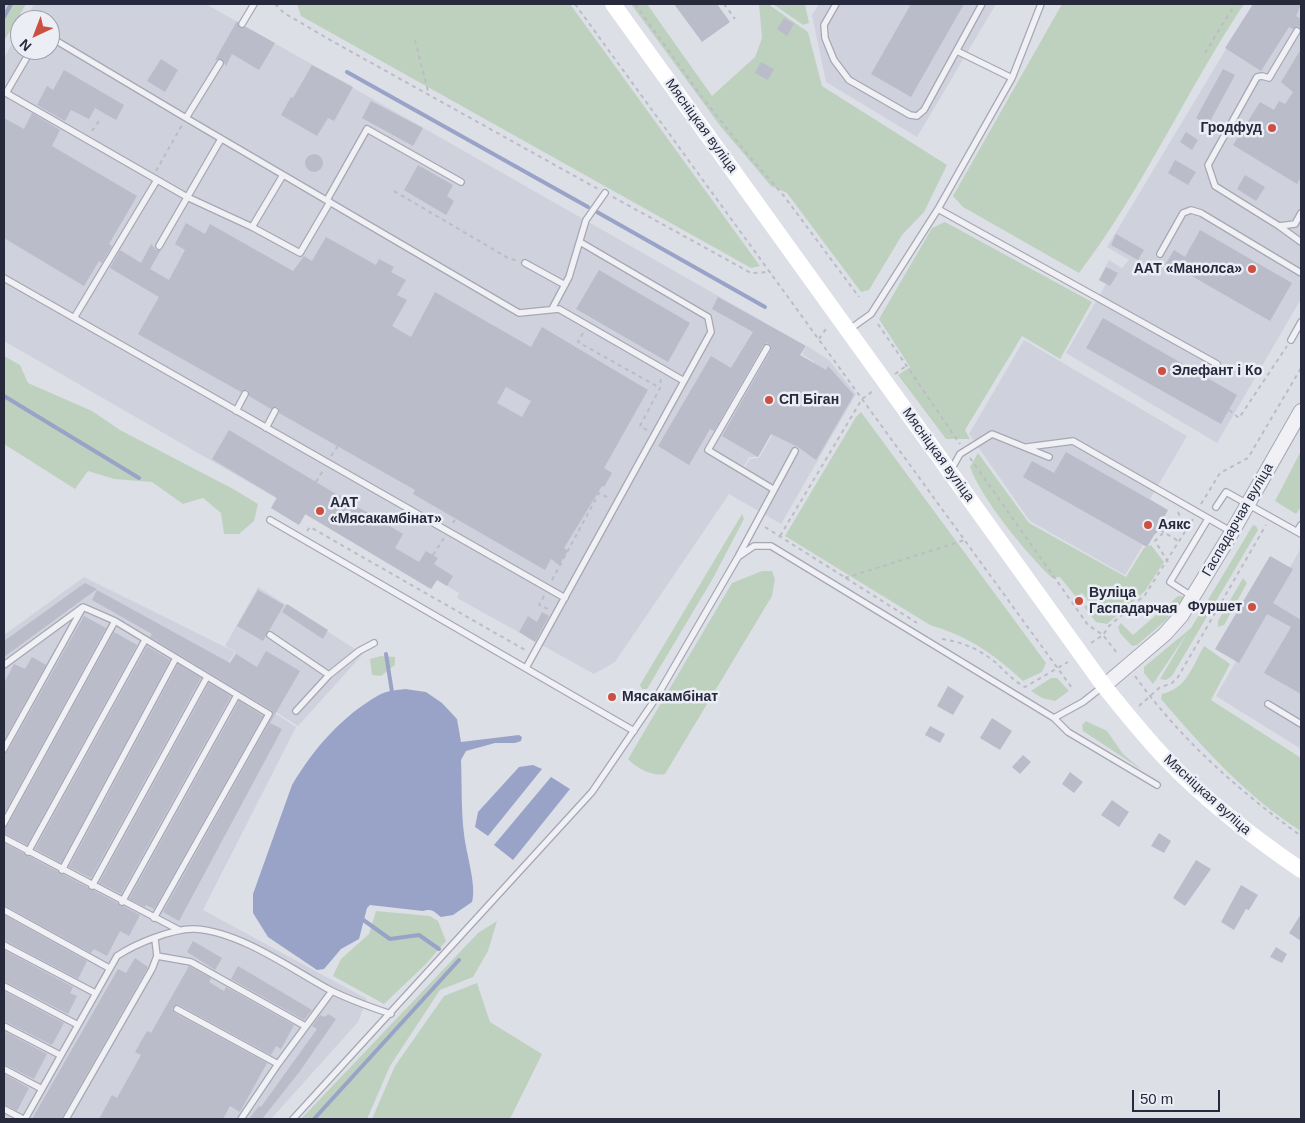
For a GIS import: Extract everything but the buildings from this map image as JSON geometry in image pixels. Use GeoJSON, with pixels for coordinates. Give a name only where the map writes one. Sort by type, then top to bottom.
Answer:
{"type":"FeatureCollection","features":[{"type":"Feature","properties":{"kind":"main road","name":"Мясніцкая вуліца"},"geometry":{"type":"LineString","coordinates":[[613,4],[1104,686],[1165,758],[1191,784],[1257,840],[1301,870]]}},
{"type":"Feature","properties":{"kind":"street","name":"Гаспадарчая вуліца"},"geometry":{"type":"LineString","coordinates":[[1104,686],[1165,634],[1181,616],[1232,532],[1301,411]]}},
{"type":"Feature","properties":{"kind":"lane"},"geometry":{"type":"LineString","coordinates":[[242,24],[254,4]]}},
{"type":"Feature","properties":{"kind":"lane"},"geometry":{"type":"LineString","coordinates":[[836,4],[824,25],[825,38],[834,60],[849,80],[910,114],[917,116],[924,110],[982,4]]}},
{"type":"Feature","properties":{"kind":"lane"},"geometry":{"type":"LineString","coordinates":[[849,330],[871,314],[938,209],[1012,78],[1041,4]]}},
{"type":"Feature","properties":{"kind":"lane"},"geometry":{"type":"LineString","coordinates":[[1297,31],[1269,78],[1257,77],[1208,165],[1215,186],[1301,242]]}},
{"type":"Feature","properties":{"kind":"lane"},"geometry":{"type":"LineString","coordinates":[[60,43],[519,313],[559,308],[684,382]]}},
{"type":"Feature","properties":{"kind":"lane"},"geometry":{"type":"LineString","coordinates":[[957,51],[1012,78]]}},
{"type":"Feature","properties":{"kind":"lane"},"geometry":{"type":"LineString","coordinates":[[25,60],[5,93],[187,197],[252,227],[300,254],[367,128],[462,182]]}},
{"type":"Feature","properties":{"kind":"lane"},"geometry":{"type":"LineString","coordinates":[[186,118],[220,63]]}},
{"type":"Feature","properties":{"kind":"lane"},"geometry":{"type":"LineString","coordinates":[[159,246],[221,138]]}},
{"type":"Feature","properties":{"kind":"lane"},"geometry":{"type":"LineString","coordinates":[[252,227],[283,175]]}},
{"type":"Feature","properties":{"kind":"lane"},"geometry":{"type":"LineString","coordinates":[[74,318],[155,178]]}},
{"type":"Feature","properties":{"kind":"lane"},"geometry":{"type":"LineString","coordinates":[[552,309],[565,285],[586,220],[605,193]]}},
{"type":"Feature","properties":{"kind":"lane"},"geometry":{"type":"LineString","coordinates":[[938,209],[1216,364]]}},
{"type":"Feature","properties":{"kind":"lane"},"geometry":{"type":"LineString","coordinates":[[1160,254],[1183,213],[1191,210],[1201,213],[1301,274]]}},
{"type":"Feature","properties":{"kind":"lane"},"geometry":{"type":"LineString","coordinates":[[1279,226],[1295,224],[1301,213]]}},
{"type":"Feature","properties":{"kind":"lane"},"geometry":{"type":"LineString","coordinates":[[526,668],[711,332],[708,317],[580,242]]}},
{"type":"Feature","properties":{"kind":"lane"},"geometry":{"type":"LineString","coordinates":[[525,264],[565,285]]}},
{"type":"Feature","properties":{"kind":"lane"},"geometry":{"type":"LineString","coordinates":[[4,278],[565,598]]}},
{"type":"Feature","properties":{"kind":"lane"},"geometry":{"type":"LineString","coordinates":[[1291,340],[1301,322]]}},
{"type":"Feature","properties":{"kind":"lane"},"geometry":{"type":"LineString","coordinates":[[767,348],[708,450],[773,489]]}},
{"type":"Feature","properties":{"kind":"lane"},"geometry":{"type":"LineString","coordinates":[[236,411],[245,394]]}},
{"type":"Feature","properties":{"kind":"lane"},"geometry":{"type":"LineString","coordinates":[[266,428],[275,411]]}},
{"type":"Feature","properties":{"kind":"lane"},"geometry":{"type":"LineString","coordinates":[[950,472],[960,454],[992,434],[1049,457]]}},
{"type":"Feature","properties":{"kind":"lane"},"geometry":{"type":"LineString","coordinates":[[1027,447],[1073,441],[1232,532]]}},
{"type":"Feature","properties":{"kind":"lane"},"geometry":{"type":"LineString","coordinates":[[293,1119],[592,792],[656,698],[738,557],[795,451]]}},
{"type":"Feature","properties":{"kind":"lane"},"geometry":{"type":"LineString","coordinates":[[1216,507],[1226,492],[1299,532],[1301,525]]}},
{"type":"Feature","properties":{"kind":"lane"},"geometry":{"type":"LineString","coordinates":[[1193,597],[1170,582],[1208,519]]}},
{"type":"Feature","properties":{"kind":"lane"},"geometry":{"type":"LineString","coordinates":[[270,520],[634,730]]}},
{"type":"Feature","properties":{"kind":"lane"},"geometry":{"type":"LineString","coordinates":[[738,557],[754,546],[771,546],[1054,718],[1068,732],[1157,785]]}},
{"type":"Feature","properties":{"kind":"lane"},"geometry":{"type":"LineString","coordinates":[[83,607],[115,621],[269,714],[154,918]]}},
{"type":"Feature","properties":{"kind":"lane"},"geometry":{"type":"LineString","coordinates":[[4,665],[83,607]]}},
{"type":"Feature","properties":{"kind":"lane"},"geometry":{"type":"LineString","coordinates":[[4,749],[83,607]]}},
{"type":"Feature","properties":{"kind":"lane"},"geometry":{"type":"LineString","coordinates":[[4,823],[115,621]]}},
{"type":"Feature","properties":{"kind":"lane"},"geometry":{"type":"LineString","coordinates":[[270,635],[329,675]]}},
{"type":"Feature","properties":{"kind":"lane"},"geometry":{"type":"LineString","coordinates":[[28,852],[145,640]]}},
{"type":"Feature","properties":{"kind":"lane"},"geometry":{"type":"LineString","coordinates":[[296,711],[329,675],[359,651],[374,643]]}},
{"type":"Feature","properties":{"kind":"lane"},"geometry":{"type":"LineString","coordinates":[[62,870],[176,658]]}},
{"type":"Feature","properties":{"kind":"lane"},"geometry":{"type":"LineString","coordinates":[[4,670],[9,660]]}},
{"type":"Feature","properties":{"kind":"lane"},"geometry":{"type":"LineString","coordinates":[[92,886],[208,677]]}},
{"type":"Feature","properties":{"kind":"lane"},"geometry":{"type":"LineString","coordinates":[[1054,718],[1083,702],[1104,686]]}},
{"type":"Feature","properties":{"kind":"lane"},"geometry":{"type":"LineString","coordinates":[[122,902],[237,695]]}},
{"type":"Feature","properties":{"kind":"lane"},"geometry":{"type":"LineString","coordinates":[[1268,704],[1301,724]]}},
{"type":"Feature","properties":{"kind":"lane"},"geometry":{"type":"LineString","coordinates":[[4,838],[122,902],[179,930]]}},
{"type":"Feature","properties":{"kind":"lane"},"geometry":{"type":"LineString","coordinates":[[4,910],[109,968]]}},
{"type":"Feature","properties":{"kind":"lane"},"geometry":{"type":"LineString","coordinates":[[4,1109],[24,1119],[117,956],[126,950],[179,930],[195,929],[216,933],[254,948],[332,991],[391,1014]]}},
{"type":"Feature","properties":{"kind":"lane"},"geometry":{"type":"LineString","coordinates":[[66,1119],[144,984],[157,956],[155,939]]}},
{"type":"Feature","properties":{"kind":"lane"},"geometry":{"type":"LineString","coordinates":[[4,946],[95,993]]}},
{"type":"Feature","properties":{"kind":"lane"},"geometry":{"type":"LineString","coordinates":[[157,956],[191,962],[305,1026]]}},
{"type":"Feature","properties":{"kind":"lane"},"geometry":{"type":"LineString","coordinates":[[4,986],[78,1026]]}},
{"type":"Feature","properties":{"kind":"lane"},"geometry":{"type":"LineString","coordinates":[[241,1119],[305,1026],[332,991]]}},
{"type":"Feature","properties":{"kind":"lane"},"geometry":{"type":"LineString","coordinates":[[178,1009],[278,1064]]}},
{"type":"Feature","properties":{"kind":"lane"},"geometry":{"type":"LineString","coordinates":[[4,1026],[60,1055]]}},
{"type":"Feature","properties":{"kind":"lane"},"geometry":{"type":"LineString","coordinates":[[4,1069],[42,1089]]}},
{"type":"Feature","properties":{"kind":"path"},"geometry":{"type":"LineString","coordinates":[[275,4],[284,13],[332,41],[751,273],[771,272]]}},
{"type":"Feature","properties":{"kind":"path"},"geometry":{"type":"LineString","coordinates":[[575,4],[1072,688]]}},
{"type":"Feature","properties":{"kind":"path"},"geometry":{"type":"LineString","coordinates":[[635,4],[702,98],[784,196],[859,297]]}},
{"type":"Feature","properties":{"kind":"path"},"geometry":{"type":"LineString","coordinates":[[724,4],[734,19]]}},
{"type":"Feature","properties":{"kind":"path"},"geometry":{"type":"LineString","coordinates":[[1205,53],[1235,4]]}},
{"type":"Feature","properties":{"kind":"path"},"geometry":{"type":"LineString","coordinates":[[415,40],[429,95]]}},
{"type":"Feature","properties":{"kind":"path"},"geometry":{"type":"LineString","coordinates":[[155,178],[186,118]]}},
{"type":"Feature","properties":{"kind":"path"},"geometry":{"type":"LineString","coordinates":[[88,140],[99,121]]}},
{"type":"Feature","properties":{"kind":"path"},"geometry":{"type":"LineString","coordinates":[[394,191],[508,258],[525,264]]}},
{"type":"Feature","properties":{"kind":"path"},"geometry":{"type":"LineString","coordinates":[[878,324],[1088,625],[1103,635],[1117,653]]}},
{"type":"Feature","properties":{"kind":"path"},"geometry":{"type":"LineString","coordinates":[[587,325],[578,342],[660,388]]}},
{"type":"Feature","properties":{"kind":"path"},"geometry":{"type":"LineString","coordinates":[[1229,410],[1240,418],[1291,340]]}},
{"type":"Feature","properties":{"kind":"path"},"geometry":{"type":"LineString","coordinates":[[896,374],[906,366]]}},
{"type":"Feature","properties":{"kind":"path"},"geometry":{"type":"LineString","coordinates":[[1091,643],[1103,635],[1109,626],[1145,595],[1168,562],[1220,472],[1248,458],[1301,368]]}},
{"type":"Feature","properties":{"kind":"path"},"geometry":{"type":"LineString","coordinates":[[655,435],[640,426],[660,388],[662,369]]}},
{"type":"Feature","properties":{"kind":"path"},"geometry":{"type":"LineString","coordinates":[[780,536],[862,399],[875,389]]}},
{"type":"Feature","properties":{"kind":"path"},"geometry":{"type":"LineString","coordinates":[[556,614],[539,604],[599,493],[618,503]]}},
{"type":"Feature","properties":{"kind":"path"},"geometry":{"type":"LineString","coordinates":[[1139,706],[1159,688],[1172,683],[1178,677],[1271,517]]}},
{"type":"Feature","properties":{"kind":"path"},"geometry":{"type":"LineString","coordinates":[[757,520],[918,624]]}},
{"type":"Feature","properties":{"kind":"path"},"geometry":{"type":"LineString","coordinates":[[1168,562],[1156,541],[1164,532],[1164,524],[1183,522],[1186,530]]}},
{"type":"Feature","properties":{"kind":"path"},"geometry":{"type":"LineString","coordinates":[[303,540],[310,527],[533,655]]}},
{"type":"Feature","properties":{"kind":"path"},"geometry":{"type":"LineString","coordinates":[[1160,530],[1180,542]]}},
{"type":"Feature","properties":{"kind":"path"},"geometry":{"type":"LineString","coordinates":[[845,578],[965,540]]}},
{"type":"Feature","properties":{"kind":"path"},"geometry":{"type":"LineString","coordinates":[[942,639],[963,642],[994,662],[1012,680],[1025,687],[1068,662]]}},
{"type":"Feature","properties":{"kind":"path"},"geometry":{"type":"LineString","coordinates":[[1134,674],[1174,727],[1216,768],[1301,836]]}},
{"type":"Feature","properties":{"kind":"shaded area"},"geometry":{"type":"Polygon","coordinates":[[[34,4],[206,4],[806,346],[800,355],[812,362],[758,457],[749,457],[737,480],[750,459],[759,458],[814,362],[802,354],[807,346],[829,360],[856,394],[781,524],[729,494],[615,662],[594,674],[457,598],[459,593],[437,580],[431,589],[306,514],[299,525],[271,508],[276,498],[4,341],[4,58],[10,47],[10,60],[60,60],[60,10],[31,10],[34,4]]]}},
{"type":"Feature","properties":{"kind":"shaded area"},"geometry":{"type":"Polygon","coordinates":[[[819,4],[996,4],[917,137],[826,82],[812,15],[819,4]]]}},
{"type":"Feature","properties":{"kind":"shaded area"},"geometry":{"type":"Polygon","coordinates":[[[1253,4],[1301,4],[1301,299],[1217,443],[1066,353],[1106,284],[1099,280],[1109,260],[1122,268],[1129,260],[1107,247],[1253,4]]]}},
{"type":"Feature","properties":{"kind":"shaded area"},"geometry":{"type":"Polygon","coordinates":[[[1024,340],[1187,436],[1150,499],[1168,510],[1161,522],[1160,530],[1154,535],[1147,547],[1143,545],[1125,575],[1030,521],[969,434],[1024,340]]]}},
{"type":"Feature","properties":{"kind":"shaded area"},"geometry":{"type":"Polygon","coordinates":[[[1301,548],[1301,749],[1216,696],[1301,548]]]}},
{"type":"Feature","properties":{"kind":"shaded area"},"geometry":{"type":"Polygon","coordinates":[[[84,577],[235,652],[220,677],[296,727],[203,910],[367,999],[358,1022],[271,1119],[4,1119],[4,635],[84,577]]]}},
{"type":"Feature","properties":{"kind":"shaded area"},"geometry":{"type":"Polygon","coordinates":[[[258,587],[363,654],[298,726],[221,677],[236,652],[225,646],[258,587]]]}},
{"type":"Feature","properties":{"kind":"green space"},"geometry":{"type":"Polygon","coordinates":[[[4,4],[26,4],[22,10],[10,10],[10,31],[4,41],[4,4]]]}},
{"type":"Feature","properties":{"kind":"green space"},"geometry":{"type":"Polygon","coordinates":[[[297,4],[570,4],[760,266],[751,268],[301,16],[297,4]]]}},
{"type":"Feature","properties":{"kind":"green space"},"geometry":{"type":"Polygon","coordinates":[[[631,4],[647,4],[712,96],[755,57],[762,38],[759,4],[768,4],[808,32],[822,86],[947,165],[924,212],[902,235],[869,290],[861,292],[787,193],[771,186],[721,127],[631,4]]]}},
{"type":"Feature","properties":{"kind":"green space"},"geometry":{"type":"Polygon","coordinates":[[[773,4],[805,4],[809,23],[803,25],[773,4]]]}},
{"type":"Feature","properties":{"kind":"green space"},"geometry":{"type":"Polygon","coordinates":[[[1062,4],[1244,4],[1124,208],[1079,273],[963,207],[953,196],[1062,4]]]}},
{"type":"Feature","properties":{"kind":"green space"},"geometry":{"type":"Polygon","coordinates":[[[945,222],[1092,302],[1060,359],[1022,336],[965,430],[970,439],[946,439],[898,375],[910,367],[879,319],[932,228],[945,222]]]}},
{"type":"Feature","properties":{"kind":"green space"},"geometry":{"type":"Polygon","coordinates":[[[4,356],[20,365],[28,383],[92,411],[120,430],[258,504],[254,521],[239,534],[224,534],[221,513],[203,498],[183,504],[152,482],[114,479],[88,471],[75,489],[4,444],[4,356]]]}},
{"type":"Feature","properties":{"kind":"green space"},"geometry":{"type":"Polygon","coordinates":[[[861,412],[1046,663],[1042,672],[1023,681],[1002,662],[980,647],[944,629],[930,625],[785,536],[856,417],[861,412]]]}},
{"type":"Feature","properties":{"kind":"green space"},"geometry":{"type":"Polygon","coordinates":[[[1301,451],[1301,507],[1296,514],[1275,501],[1301,451]]]}},
{"type":"Feature","properties":{"kind":"green space"},"geometry":{"type":"Polygon","coordinates":[[[978,453],[1029,523],[1126,577],[1144,548],[1151,545],[1164,562],[1145,591],[1107,624],[1096,622],[1084,607],[1090,603],[1082,593],[1076,597],[1060,577],[1052,578],[1018,541],[994,510],[970,467],[978,453]]]}},
{"type":"Feature","properties":{"kind":"green space"},"geometry":{"type":"Polygon","coordinates":[[[742,514],[744,519],[712,580],[647,689],[642,689],[640,685],[742,514]]]}},
{"type":"Feature","properties":{"kind":"green space"},"geometry":{"type":"Polygon","coordinates":[[[1253,525],[1258,530],[1172,676],[1166,680],[1160,679],[1188,632],[1153,684],[1144,673],[1144,667],[1191,628],[1253,525]]]}},
{"type":"Feature","properties":{"kind":"green space"},"geometry":{"type":"Polygon","coordinates":[[[762,571],[772,571],[775,579],[772,596],[665,774],[650,773],[635,766],[628,759],[732,583],[762,571]]]}},
{"type":"Feature","properties":{"kind":"green space"},"geometry":{"type":"Polygon","coordinates":[[[1243,578],[1247,583],[1224,625],[1218,627],[1218,621],[1243,578]]]}},
{"type":"Feature","properties":{"kind":"green space"},"geometry":{"type":"Polygon","coordinates":[[[1178,596],[1182,596],[1185,599],[1164,622],[1137,645],[1132,646],[1120,633],[1118,627],[1121,623],[1133,635],[1178,596]]]}},
{"type":"Feature","properties":{"kind":"green space"},"geometry":{"type":"Polygon","coordinates":[[[1204,646],[1230,664],[1211,700],[1301,758],[1301,831],[1262,803],[1226,771],[1161,699],[1162,694],[1177,687],[1188,676],[1204,646]]]}},
{"type":"Feature","properties":{"kind":"green space"},"geometry":{"type":"Polygon","coordinates":[[[381,656],[395,657],[395,665],[381,676],[372,675],[370,659],[381,656]]]}},
{"type":"Feature","properties":{"kind":"green space"},"geometry":{"type":"Polygon","coordinates":[[[1051,678],[1057,678],[1069,691],[1055,701],[1042,698],[1031,691],[1051,678]]]}},
{"type":"Feature","properties":{"kind":"green space"},"geometry":{"type":"Polygon","coordinates":[[[1086,721],[1107,731],[1123,754],[1142,770],[1083,731],[1082,725],[1086,721]]]}},
{"type":"Feature","properties":{"kind":"green space"},"geometry":{"type":"Polygon","coordinates":[[[376,911],[430,916],[438,921],[446,941],[426,964],[384,1004],[333,976],[341,959],[369,934],[376,911]]]}},
{"type":"Feature","properties":{"kind":"green space"},"geometry":{"type":"Polygon","coordinates":[[[497,921],[488,951],[473,977],[440,990],[390,1066],[367,1119],[301,1119],[478,933],[497,921]]]}},
{"type":"Feature","properties":{"kind":"green space"},"geometry":{"type":"Polygon","coordinates":[[[477,983],[490,1022],[542,1054],[510,1119],[372,1119],[395,1066],[444,996],[477,983]]]}},
{"type":"Feature","properties":{"kind":"water"},"geometry":{"type":"Polygon","coordinates":[[[405,689],[426,692],[442,703],[457,719],[461,742],[519,735],[522,737],[521,741],[515,743],[495,743],[466,751],[461,760],[463,825],[472,878],[472,902],[453,915],[441,917],[431,910],[423,911],[370,905],[367,908],[359,939],[341,949],[324,969],[317,970],[268,937],[253,913],[253,894],[292,785],[309,759],[341,723],[366,703],[382,694],[405,689]]]}},
{"type":"Feature","properties":{"kind":"water"},"geometry":{"type":"Polygon","coordinates":[[[533,765],[542,769],[488,836],[475,827],[478,812],[519,767],[533,765]]]}},
{"type":"Feature","properties":{"kind":"water"},"geometry":{"type":"Polygon","coordinates":[[[551,777],[570,789],[513,860],[494,845],[551,777]]]}},
{"type":"Feature","properties":{"kind":"waterway"},"geometry":{"type":"LineString","coordinates":[[4,17],[11,4]]}},
{"type":"Feature","properties":{"kind":"waterway"},"geometry":{"type":"LineString","coordinates":[[347,72],[588,207]]}},
{"type":"Feature","properties":{"kind":"waterway"},"geometry":{"type":"LineString","coordinates":[[597,212],[765,307]]}},
{"type":"Feature","properties":{"kind":"waterway"},"geometry":{"type":"LineString","coordinates":[[4,396],[139,478]]}},
{"type":"Feature","properties":{"kind":"waterway"},"geometry":{"type":"LineString","coordinates":[[386,654],[392,692]]}},
{"type":"Feature","properties":{"kind":"waterway"},"geometry":{"type":"LineString","coordinates":[[362,919],[390,939],[419,935],[439,949]]}},
{"type":"Feature","properties":{"kind":"waterway"},"geometry":{"type":"LineString","coordinates":[[314,1119],[459,960]]}},
{"type":"Feature","properties":{"kind":"place","name":"Гродфуд"},"geometry":{"type":"Point","coordinates":[1272,128]}},
{"type":"Feature","properties":{"kind":"place","name":"ААТ «Манолса»"},"geometry":{"type":"Point","coordinates":[1252,269]}},
{"type":"Feature","properties":{"kind":"place","name":"Элефант і Ко"},"geometry":{"type":"Point","coordinates":[1162,371]}},
{"type":"Feature","properties":{"kind":"place","name":"СП Біган"},"geometry":{"type":"Point","coordinates":[769,400]}},
{"type":"Feature","properties":{"kind":"place","name":"ААТ «Мясакамбінат»"},"geometry":{"type":"Point","coordinates":[320,511]}},
{"type":"Feature","properties":{"kind":"place","name":"Аякс"},"geometry":{"type":"Point","coordinates":[1148,525]}},
{"type":"Feature","properties":{"kind":"place","name":"Вуліца Гаспадарчая"},"geometry":{"type":"Point","coordinates":[1079,601]}},
{"type":"Feature","properties":{"kind":"place","name":"Фуршет"},"geometry":{"type":"Point","coordinates":[1252,607]}},
{"type":"Feature","properties":{"kind":"place","name":"Мясакамбінат"},"geometry":{"type":"Point","coordinates":[612,697]}}]}
